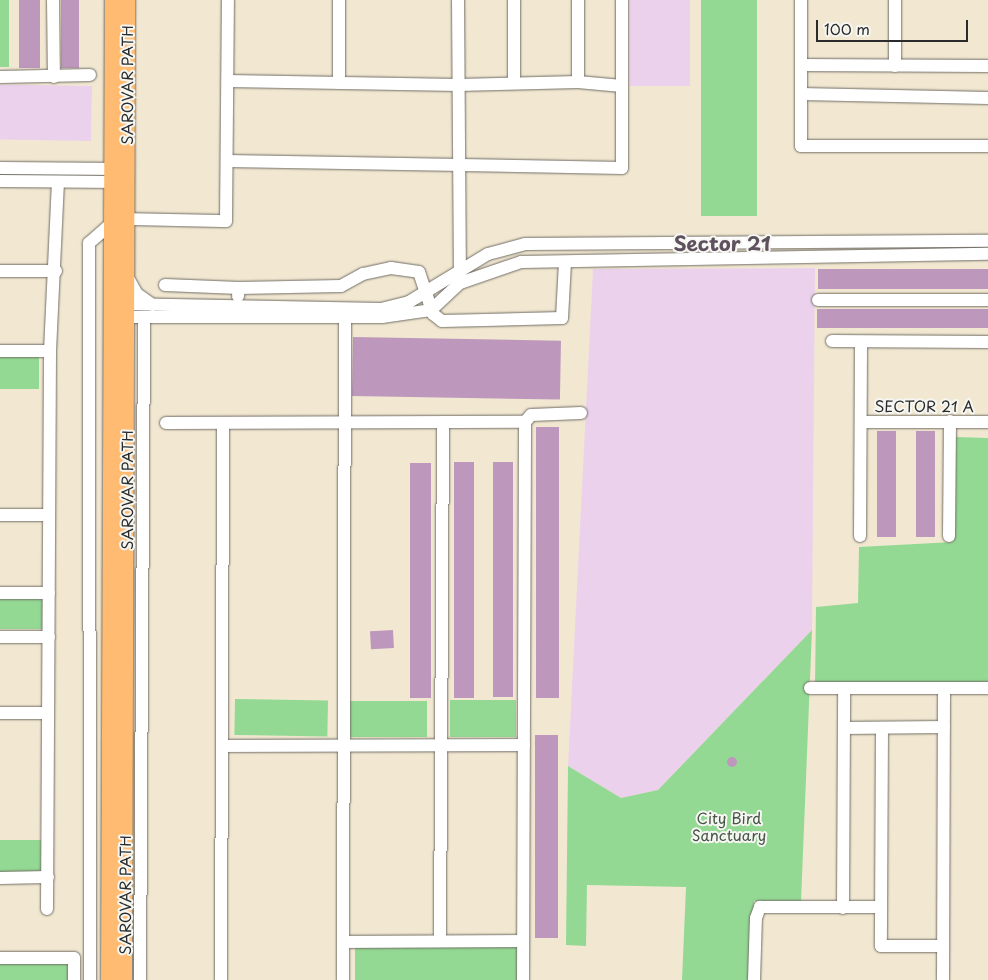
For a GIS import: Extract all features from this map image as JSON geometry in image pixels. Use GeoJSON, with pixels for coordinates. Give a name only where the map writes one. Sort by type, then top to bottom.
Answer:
{"type":"FeatureCollection","features":[{"type":"Feature","properties":{"kind":"main road","name":"SAROVAR PATH"},"geometry":{"type":"LineString","coordinates":[[109,980],[120,221],[113,0]]}},
{"type":"Feature","properties":{"kind":"main road","name":"SAROVAR PATH"},"geometry":{"type":"LineString","coordinates":[[120,176],[127,0]]}},
{"type":"Feature","properties":{"kind":"main road","name":"SAROVAR PATH"},"geometry":{"type":"LineString","coordinates":[[120,221],[128,278],[119,311],[128,348],[124,980]]}},
{"type":"Feature","properties":{"kind":"street"},"geometry":{"type":"LineString","coordinates":[[53,0],[54,77]]}},
{"type":"Feature","properties":{"kind":"street"},"geometry":{"type":"LineString","coordinates":[[90,980],[89,243],[120,221],[226,221],[228,0]]}},
{"type":"Feature","properties":{"kind":"street"},"geometry":{"type":"LineString","coordinates":[[339,0],[339,82]]}},
{"type":"Feature","properties":{"kind":"street"},"geometry":{"type":"LineString","coordinates":[[458,0],[460,277]]}},
{"type":"Feature","properties":{"kind":"street"},"geometry":{"type":"LineString","coordinates":[[514,0],[514,84]]}},
{"type":"Feature","properties":{"kind":"street"},"geometry":{"type":"LineString","coordinates":[[578,0],[578,82]]}},
{"type":"Feature","properties":{"kind":"street"},"geometry":{"type":"LineString","coordinates":[[227,161],[459,167],[622,168],[622,0]]}},
{"type":"Feature","properties":{"kind":"street"},"geometry":{"type":"LineString","coordinates":[[801,0],[801,146],[988,146]]}},
{"type":"Feature","properties":{"kind":"street"},"geometry":{"type":"LineString","coordinates":[[894,66],[895,0]]}},
{"type":"Feature","properties":{"kind":"street"},"geometry":{"type":"LineString","coordinates":[[801,65],[988,66]]}},
{"type":"Feature","properties":{"kind":"street"},"geometry":{"type":"LineString","coordinates":[[0,77],[90,75]]}},
{"type":"Feature","properties":{"kind":"street"},"geometry":{"type":"LineString","coordinates":[[228,81],[458,85],[578,82],[622,86]]}},
{"type":"Feature","properties":{"kind":"street"},"geometry":{"type":"LineString","coordinates":[[801,94],[988,98]]}},
{"type":"Feature","properties":{"kind":"street"},"geometry":{"type":"LineString","coordinates":[[0,168],[120,176]]}},
{"type":"Feature","properties":{"kind":"street"},"geometry":{"type":"LineString","coordinates":[[0,182],[58,182],[120,176]]}},
{"type":"Feature","properties":{"kind":"street"},"geometry":{"type":"LineString","coordinates":[[48,909],[50,351],[56,271],[58,182]]}},
{"type":"Feature","properties":{"kind":"street"},"geometry":{"type":"LineString","coordinates":[[119,311],[152,314],[431,310],[460,277],[488,254],[525,244],[988,241]]}},
{"type":"Feature","properties":{"kind":"street"},"geometry":{"type":"LineString","coordinates":[[345,312],[381,309],[424,294],[460,277],[521,262],[565,263],[988,254]]}},
{"type":"Feature","properties":{"kind":"street"},"geometry":{"type":"LineString","coordinates":[[165,285],[239,288],[341,286],[363,274],[391,268],[418,272],[431,310],[442,321],[562,318],[565,263]]}},
{"type":"Feature","properties":{"kind":"street"},"geometry":{"type":"LineString","coordinates":[[0,271],[56,271]]}},
{"type":"Feature","properties":{"kind":"street"},"geometry":{"type":"LineString","coordinates":[[128,278],[152,314],[140,980]]}},
{"type":"Feature","properties":{"kind":"street"},"geometry":{"type":"LineString","coordinates":[[237,312],[239,288]]}},
{"type":"Feature","properties":{"kind":"street"},"geometry":{"type":"LineString","coordinates":[[818,300],[988,300]]}},
{"type":"Feature","properties":{"kind":"street"},"geometry":{"type":"LineString","coordinates":[[343,980],[345,312]]}},
{"type":"Feature","properties":{"kind":"street"},"geometry":{"type":"LineString","coordinates":[[128,348],[152,314]]}},
{"type":"Feature","properties":{"kind":"street"},"geometry":{"type":"LineString","coordinates":[[832,342],[988,342]]}},
{"type":"Feature","properties":{"kind":"street"},"geometry":{"type":"LineString","coordinates":[[860,536],[861,342]]}},
{"type":"Feature","properties":{"kind":"street"},"geometry":{"type":"LineString","coordinates":[[0,351],[50,351]]}},
{"type":"Feature","properties":{"kind":"street"},"geometry":{"type":"LineString","coordinates":[[523,980],[525,422],[531,415],[581,413]]}},
{"type":"Feature","properties":{"kind":"street"},"geometry":{"type":"LineString","coordinates":[[440,941],[443,422]]}},
{"type":"Feature","properties":{"kind":"street"},"geometry":{"type":"LineString","coordinates":[[166,423],[525,422]]}},
{"type":"Feature","properties":{"kind":"street","name":"SECTOR 21 A"},"geometry":{"type":"LineString","coordinates":[[861,422],[988,422]]}},
{"type":"Feature","properties":{"kind":"street"},"geometry":{"type":"LineString","coordinates":[[949,536],[950,422]]}},
{"type":"Feature","properties":{"kind":"street"},"geometry":{"type":"LineString","coordinates":[[221,980],[223,423]]}},
{"type":"Feature","properties":{"kind":"street"},"geometry":{"type":"LineString","coordinates":[[0,515],[50,515]]}},
{"type":"Feature","properties":{"kind":"street"},"geometry":{"type":"LineString","coordinates":[[0,593],[49,593]]}},
{"type":"Feature","properties":{"kind":"street"},"geometry":{"type":"LineString","coordinates":[[0,637],[49,636]]}},
{"type":"Feature","properties":{"kind":"street"},"geometry":{"type":"LineString","coordinates":[[810,688],[988,688]]}},
{"type":"Feature","properties":{"kind":"street"},"geometry":{"type":"LineString","coordinates":[[843,908],[844,688]]}},
{"type":"Feature","properties":{"kind":"street"},"geometry":{"type":"LineString","coordinates":[[943,980],[944,688]]}},
{"type":"Feature","properties":{"kind":"street"},"geometry":{"type":"LineString","coordinates":[[0,713],[48,713]]}},
{"type":"Feature","properties":{"kind":"street"},"geometry":{"type":"LineString","coordinates":[[844,728],[944,727]]}},
{"type":"Feature","properties":{"kind":"street"},"geometry":{"type":"LineString","coordinates":[[882,729],[881,946],[943,946]]}},
{"type":"Feature","properties":{"kind":"street"},"geometry":{"type":"LineString","coordinates":[[222,746],[524,745]]}},
{"type":"Feature","properties":{"kind":"street"},"geometry":{"type":"LineString","coordinates":[[0,878],[48,877]]}},
{"type":"Feature","properties":{"kind":"street"},"geometry":{"type":"LineString","coordinates":[[754,980],[756,918],[760,907],[881,907]]}},
{"type":"Feature","properties":{"kind":"street"},"geometry":{"type":"LineString","coordinates":[[343,942],[523,941]]}},
{"type":"Feature","properties":{"kind":"street"},"geometry":{"type":"LineString","coordinates":[[0,958],[74,958],[74,980]]}},
{"type":"Feature","properties":{"kind":"shaded area"},"geometry":{"type":"Polygon","coordinates":[[[630,0],[690,0],[690,86],[630,86],[630,0]]]}},
{"type":"Feature","properties":{"kind":"shaded area"},"geometry":{"type":"Polygon","coordinates":[[[0,84],[92,86],[91,141],[0,139],[0,84]]]}},
{"type":"Feature","properties":{"kind":"shaded area"},"geometry":{"type":"Polygon","coordinates":[[[815,268],[812,630],[658,790],[621,798],[568,766],[593,269],[815,268]]]}},
{"type":"Feature","properties":{"kind":"green space"},"geometry":{"type":"Polygon","coordinates":[[[0,0],[9,0],[9,67],[0,67],[0,0]]]}},
{"type":"Feature","properties":{"kind":"green space"},"geometry":{"type":"Polygon","coordinates":[[[701,0],[757,0],[757,216],[701,216],[701,0]]]}},
{"type":"Feature","properties":{"kind":"green space"},"geometry":{"type":"Polygon","coordinates":[[[0,355],[39,355],[39,389],[0,389],[0,355]]]}},
{"type":"Feature","properties":{"kind":"green space"},"geometry":{"type":"Polygon","coordinates":[[[956,437],[988,438],[988,683],[815,687],[816,607],[858,603],[859,547],[953,542],[956,437]]]}},
{"type":"Feature","properties":{"kind":"green space"},"geometry":{"type":"Polygon","coordinates":[[[0,596],[45,596],[45,629],[0,629],[0,596]]]}},
{"type":"Feature","properties":{"kind":"green space","name":"City Bird Sanctuary"},"geometry":{"type":"Polygon","coordinates":[[[812,630],[801,902],[754,901],[752,980],[682,980],[686,887],[587,885],[586,946],[566,945],[568,766],[621,798],[658,790],[812,630]]]}},
{"type":"Feature","properties":{"kind":"green space"},"geometry":{"type":"Polygon","coordinates":[[[235,699],[328,701],[327,737],[234,735],[235,699]]]}},
{"type":"Feature","properties":{"kind":"green space"},"geometry":{"type":"Polygon","coordinates":[[[450,700],[516,700],[516,737],[450,737],[450,700]]]}},
{"type":"Feature","properties":{"kind":"green space"},"geometry":{"type":"Polygon","coordinates":[[[350,701],[427,701],[427,737],[350,737],[350,701]]]}},
{"type":"Feature","properties":{"kind":"green space"},"geometry":{"type":"Polygon","coordinates":[[[0,840],[50,840],[50,874],[0,874],[0,840]]]}},
{"type":"Feature","properties":{"kind":"green space"},"geometry":{"type":"Polygon","coordinates":[[[355,947],[528,947],[528,980],[355,980],[355,947]]]}},
{"type":"Feature","properties":{"kind":"green space"},"geometry":{"type":"Polygon","coordinates":[[[0,961],[70,961],[70,980],[0,980],[0,961]]]}},
{"type":"Feature","properties":{"kind":"building"},"geometry":{"type":"Polygon","coordinates":[[[19,0],[40,0],[40,68],[19,68],[19,0]]]}},
{"type":"Feature","properties":{"kind":"building"},"geometry":{"type":"Polygon","coordinates":[[[61,0],[79,0],[79,68],[61,68],[61,0]]]}},
{"type":"Feature","properties":{"kind":"building"},"geometry":{"type":"Polygon","coordinates":[[[818,269],[988,269],[988,289],[818,289],[818,269]]]}},
{"type":"Feature","properties":{"kind":"building"},"geometry":{"type":"Polygon","coordinates":[[[817,309],[988,309],[988,328],[817,328],[817,309]]]}},
{"type":"Feature","properties":{"kind":"building"},"geometry":{"type":"Polygon","coordinates":[[[353,337],[561,341],[560,400],[352,396],[353,337]]]}},
{"type":"Feature","properties":{"kind":"building"},"geometry":{"type":"Polygon","coordinates":[[[536,427],[559,427],[559,698],[536,698],[536,427]]]}},
{"type":"Feature","properties":{"kind":"building"},"geometry":{"type":"Polygon","coordinates":[[[877,431],[896,431],[896,537],[877,537],[877,431]]]}},
{"type":"Feature","properties":{"kind":"building"},"geometry":{"type":"Polygon","coordinates":[[[916,431],[935,431],[935,537],[916,537],[916,431]]]}},
{"type":"Feature","properties":{"kind":"building"},"geometry":{"type":"Polygon","coordinates":[[[454,462],[474,462],[474,698],[454,698],[454,462]]]}},
{"type":"Feature","properties":{"kind":"building"},"geometry":{"type":"Polygon","coordinates":[[[493,462],[513,462],[513,697],[493,697],[493,462]]]}},
{"type":"Feature","properties":{"kind":"building"},"geometry":{"type":"Polygon","coordinates":[[[410,463],[431,463],[431,698],[410,698],[410,463]]]}},
{"type":"Feature","properties":{"kind":"building"},"geometry":{"type":"Polygon","coordinates":[[[393,630],[394,648],[371,649],[370,631],[393,630]]]}},
{"type":"Feature","properties":{"kind":"building"},"geometry":{"type":"Polygon","coordinates":[[[535,735],[558,735],[558,938],[535,938],[535,735]]]}},
{"type":"Feature","properties":{"kind":"building"},"geometry":{"type":"Polygon","coordinates":[[[730,757],[734,757],[737,762],[736,766],[730,767],[727,764],[727,760],[730,757]]]}},
{"type":"Feature","properties":{"kind":"district","name":"Sector 21"},"geometry":{"type":"Point","coordinates":[722,243]}}]}
